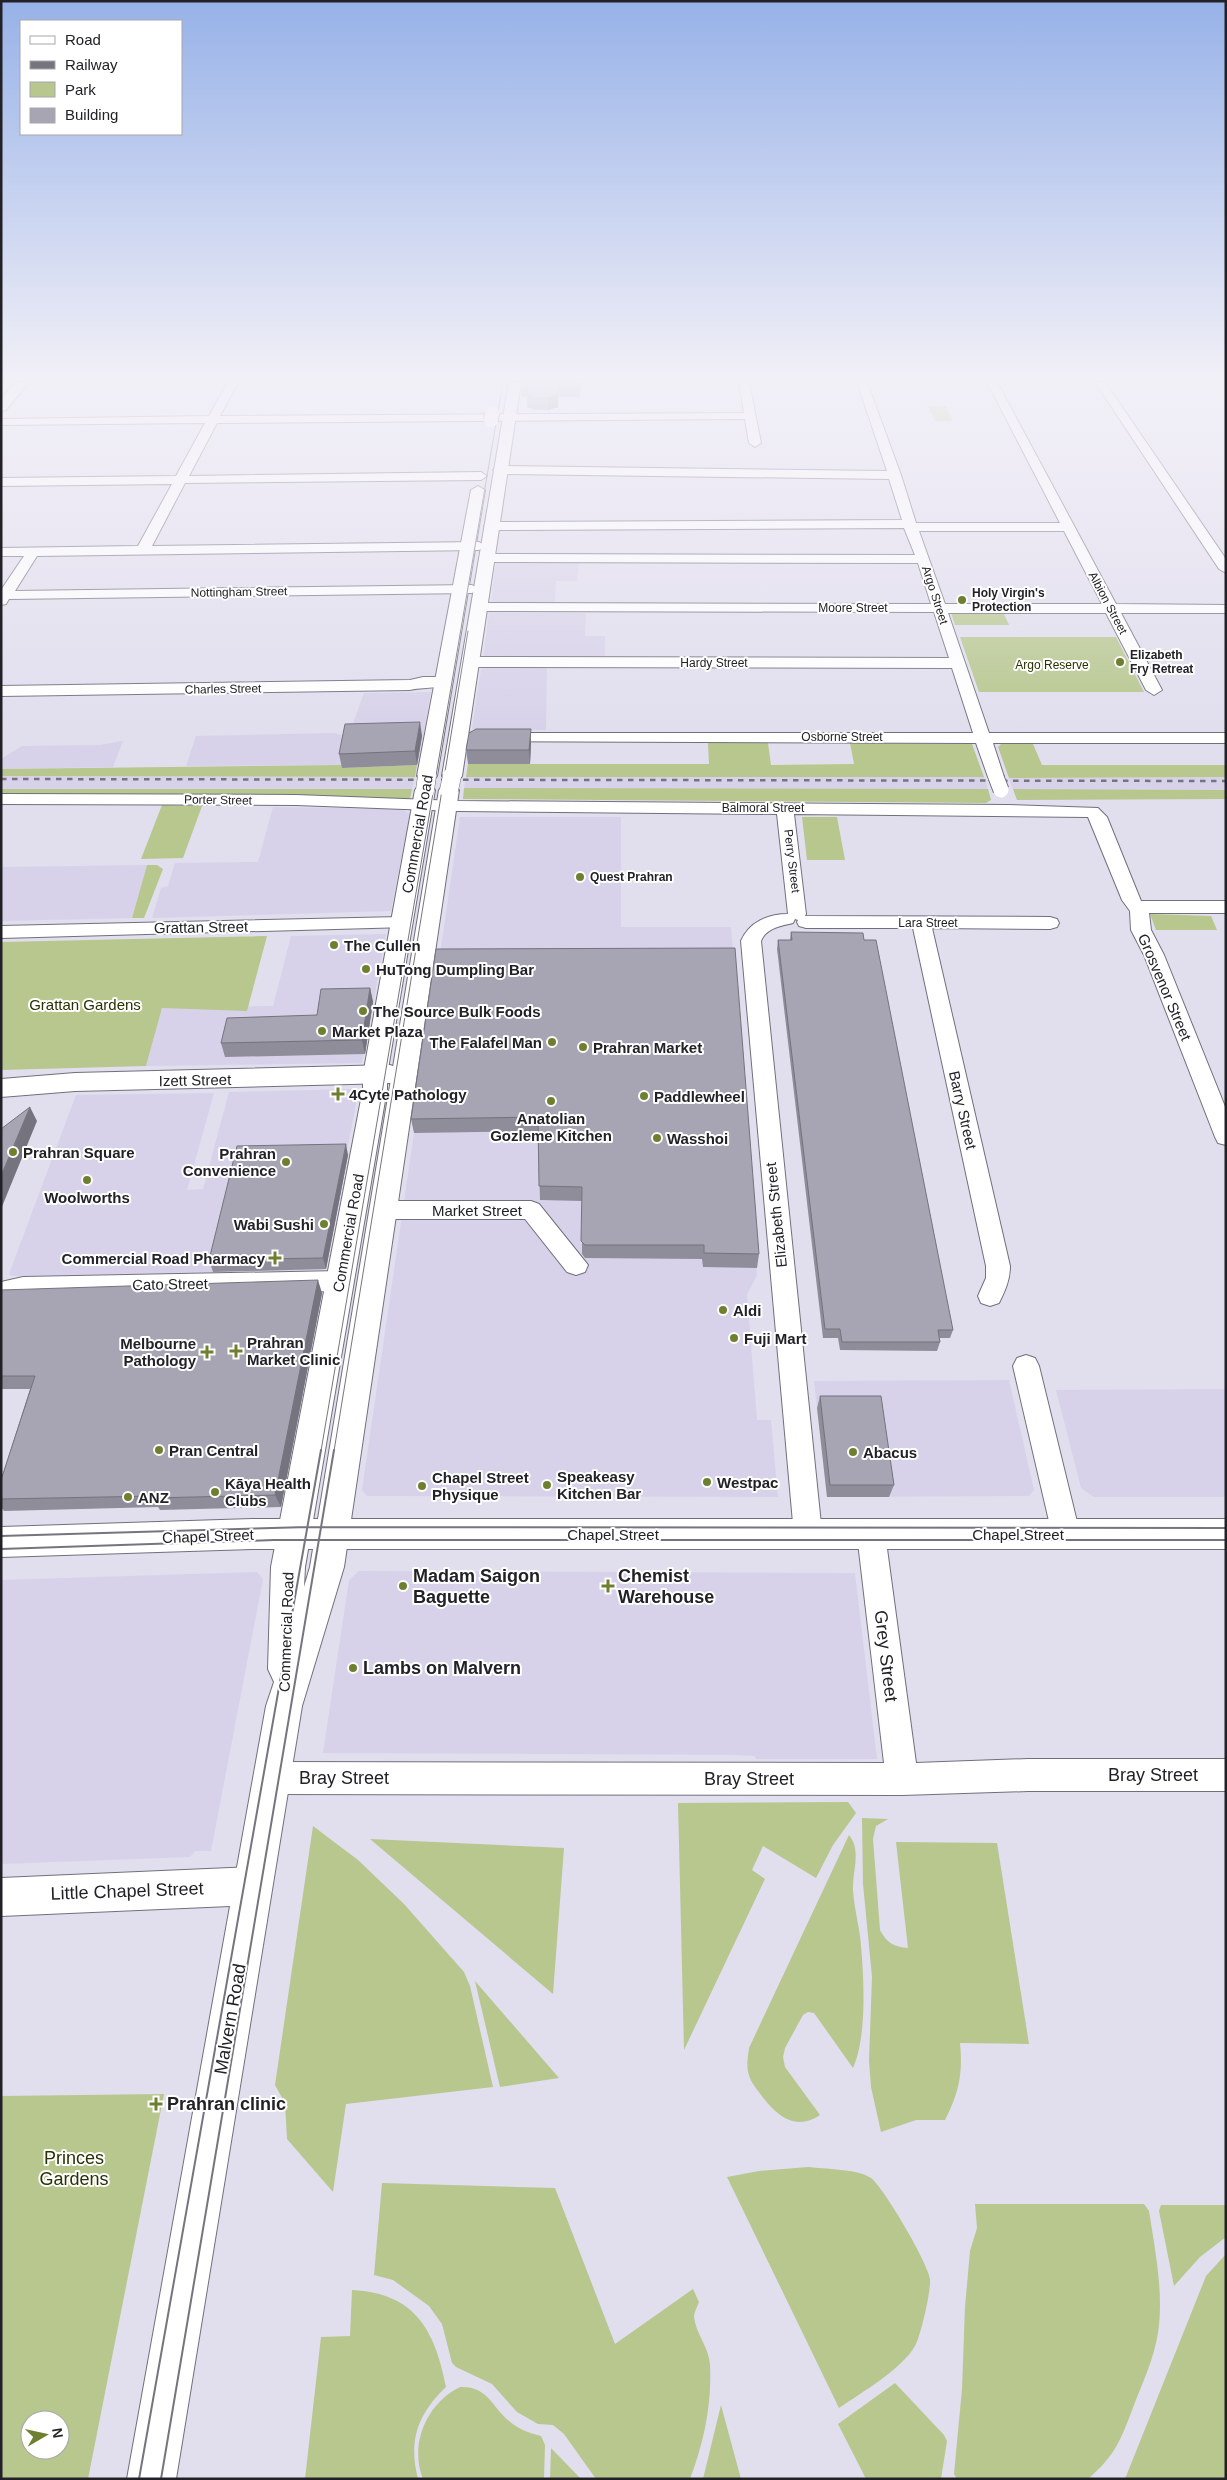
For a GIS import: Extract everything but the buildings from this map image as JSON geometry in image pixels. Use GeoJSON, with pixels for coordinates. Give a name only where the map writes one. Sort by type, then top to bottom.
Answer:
{"type":"FeatureCollection","features":[{"type":"Feature","properties":{"kind":"main road","name":"Commercial Road"},"geometry":{"type":"LineString","coordinates":[[284,1706],[288,1567],[375,1089],[382,1074],[401,922],[437,792],[458,738],[480,607],[478,550],[480,498]]}},
{"type":"Feature","properties":{"kind":"main road","name":"Commercial Road"},"geometry":{"type":"LineString","coordinates":[[284,1706],[327,1567],[382,1210],[437,792],[444,682],[478,550],[491,526],[495,498]]}},
{"type":"Feature","properties":{"kind":"main road","name":"Izett Street"},"geometry":{"type":"LineString","coordinates":[[1,1088],[75,1082],[382,1074]]}},
{"type":"Feature","properties":{"kind":"main road","name":"Chapel Street"},"geometry":{"type":"LineString","coordinates":[[1,1542],[294,1534],[1226,1534]]}},
{"type":"Feature","properties":{"kind":"main road","name":"Malvern Road"},"geometry":{"type":"LineString","coordinates":[[151,2479],[284,1706]]}},
{"type":"Feature","properties":{"kind":"main road","name":"Little Chapel Street"},"geometry":{"type":"LineString","coordinates":[[1,1896],[253,1886]]}},
{"type":"Feature","properties":{"kind":"street"},"geometry":{"type":"LineString","coordinates":[[143,550],[170,498]]}},
{"type":"Feature","properties":{"kind":"street","name":"Argo Street"},"geometry":{"type":"LineString","coordinates":[[901,498],[1007,810]]}},
{"type":"Feature","properties":{"kind":"street","name":"Albion Street"},"geometry":{"type":"LineString","coordinates":[[1053,498],[1154,690]]}},
{"type":"Feature","properties":{"kind":"street"},"geometry":{"type":"LineString","coordinates":[[1178,498],[1226,570]]}},
{"type":"Feature","properties":{"kind":"street"},"geometry":{"type":"LineString","coordinates":[[491,526],[910,525],[918,527],[1068,527]]}},
{"type":"Feature","properties":{"kind":"street"},"geometry":{"type":"LineString","coordinates":[[1206,539],[1220,539]]}},
{"type":"Feature","properties":{"kind":"street"},"geometry":{"type":"LineString","coordinates":[[1,552],[478,550],[923,559]]}},
{"type":"Feature","properties":{"kind":"street"},"geometry":{"type":"LineString","coordinates":[[3,598],[33,552]]}},
{"type":"Feature","properties":{"kind":"street","name":"Nottingham Street"},"geometry":{"type":"LineString","coordinates":[[3,598],[467,589]]}},
{"type":"Feature","properties":{"kind":"street","name":"Moore Street"},"geometry":{"type":"LineString","coordinates":[[480,607],[1226,609]]}},
{"type":"Feature","properties":{"kind":"street","name":"Hardy Street"},"geometry":{"type":"LineString","coordinates":[[470,662],[958,663]]}},
{"type":"Feature","properties":{"kind":"street","name":"Charles Street"},"geometry":{"type":"LineString","coordinates":[[1,690],[410,685],[423,682],[444,682]]}},
{"type":"Feature","properties":{"kind":"street","name":"Osborne Street"},"geometry":{"type":"LineString","coordinates":[[458,738],[1226,738]]}},
{"type":"Feature","properties":{"kind":"street","name":"Porter Street"},"geometry":{"type":"LineString","coordinates":[[1,799],[267,800],[437,792]]}},
{"type":"Feature","properties":{"kind":"street","name":"Balmoral Street"},"geometry":{"type":"LineString","coordinates":[[437,792],[785,808],[1092,812]]}},
{"type":"Feature","properties":{"kind":"street","name":"Perry Street"},"geometry":{"type":"LineString","coordinates":[[785,808],[797,918]]}},
{"type":"Feature","properties":{"kind":"street","name":"Grosvenor Street"},"geometry":{"type":"LineString","coordinates":[[1092,812],[1098,817],[1131,900],[1138,907],[1141,930],[1154,955],[1225,1132]]}},
{"type":"Feature","properties":{"kind":"street"},"geometry":{"type":"LineString","coordinates":[[1138,907],[1222,907],[1226,924]]}},
{"type":"Feature","properties":{"kind":"street","name":"Lara Street"},"geometry":{"type":"LineString","coordinates":[[797,918],[921,923],[1050,923]]}},
{"type":"Feature","properties":{"kind":"street","name":"Elizabeth Street"},"geometry":{"type":"LineString","coordinates":[[797,918],[762,926],[752,935],[750,941],[808,1534]]}},
{"type":"Feature","properties":{"kind":"street","name":"Grattan Street"},"geometry":{"type":"LineString","coordinates":[[1,932],[401,922]]}},
{"type":"Feature","properties":{"kind":"street","name":"Barry Street"},"geometry":{"type":"LineString","coordinates":[[921,923],[998,1266],[998,1278],[990,1296]]}},
{"type":"Feature","properties":{"kind":"street","name":"Market Street"},"geometry":{"type":"LineString","coordinates":[[382,1210],[531,1210],[576,1264]]}},
{"type":"Feature","properties":{"kind":"street","name":"Cato Street"},"geometry":{"type":"LineString","coordinates":[[1,1292],[23,1287],[340,1281]]}},
{"type":"Feature","properties":{"kind":"street"},"geometry":{"type":"LineString","coordinates":[[1026,1366],[1066,1534]]}},
{"type":"Feature","properties":{"kind":"street","name":"Grey Street"},"geometry":{"type":"LineString","coordinates":[[871,1534],[902,1779]]}},
{"type":"Feature","properties":{"kind":"street","name":"Bray Street"},"geometry":{"type":"LineString","coordinates":[[271,1778],[902,1779],[1028,1774],[1226,1774]]}},
{"type":"Feature","properties":{"kind":"shaded area"},"geometry":{"type":"Polygon","coordinates":[[[496,562],[579,562],[577,581],[556,581],[555,602],[491,602],[496,562]]]}},
{"type":"Feature","properties":{"kind":"shaded area"},"geometry":{"type":"Polygon","coordinates":[[[489,612],[586,613],[585,636],[605,636],[605,659],[483,659],[489,612]]]}},
{"type":"Feature","properties":{"kind":"shaded area"},"geometry":{"type":"Polygon","coordinates":[[[547,668],[546,730],[472,729],[481,669],[547,668]]]}},
{"type":"Feature","properties":{"kind":"shaded area"},"geometry":{"type":"Polygon","coordinates":[[[431,692],[418,765],[342,768],[342,765],[186,766],[196,736],[334,733],[348,737],[364,693],[431,692]]]}},
{"type":"Feature","properties":{"kind":"shaded area"},"geometry":{"type":"Polygon","coordinates":[[[123,741],[113,767],[1,769],[1,759],[22,746],[100,745],[123,741]]]}},
{"type":"Feature","properties":{"kind":"shaded area"},"geometry":{"type":"Polygon","coordinates":[[[1,776],[415,777],[412,789],[1,789],[1,776]]]}},
{"type":"Feature","properties":{"kind":"shaded area"},"geometry":{"type":"Polygon","coordinates":[[[466,777],[984,777],[988,789],[464,788],[466,777]]]}},
{"type":"Feature","properties":{"kind":"shaded area"},"geometry":{"type":"Polygon","coordinates":[[[1226,777],[1226,790],[1013,789],[1009,778],[1226,777]]]}},
{"type":"Feature","properties":{"kind":"shaded area"},"geometry":{"type":"Polygon","coordinates":[[[273,807],[402,809],[410,814],[391,911],[152,918],[161,888],[168,886],[175,863],[258,862],[273,807]]]}},
{"type":"Feature","properties":{"kind":"shaded area"},"geometry":{"type":"Polygon","coordinates":[[[460,817],[621,817],[621,927],[731,927],[757,1275],[747,1295],[757,1420],[771,1420],[778,1497],[367,1496],[362,1490],[460,817]]]}},
{"type":"Feature","properties":{"kind":"shaded area"},"geometry":{"type":"Polygon","coordinates":[[[147,865],[132,918],[1,921],[2,867],[147,865]]]}},
{"type":"Feature","properties":{"kind":"shaded area"},"geometry":{"type":"Polygon","coordinates":[[[386,934],[362,1063],[146,1066],[162,1008],[273,1006],[291,936],[386,934]]]}},
{"type":"Feature","properties":{"kind":"shaded area"},"geometry":{"type":"Polygon","coordinates":[[[351,1089],[358,1095],[323,1270],[12,1276],[9,1274],[76,1095],[214,1093],[187,1190],[203,1189],[229,1092],[351,1089]]]}},
{"type":"Feature","properties":{"kind":"shaded area"},"geometry":{"type":"Polygon","coordinates":[[[1009,1380],[1034,1490],[1029,1496],[827,1497],[814,1381],[1009,1380]]]}},
{"type":"Feature","properties":{"kind":"shaded area"},"geometry":{"type":"Polygon","coordinates":[[[1226,1389],[1226,1497],[1094,1497],[1081,1488],[1056,1390],[1226,1389]]]}},
{"type":"Feature","properties":{"kind":"shaded area"},"geometry":{"type":"Polygon","coordinates":[[[359,1571],[855,1573],[877,1759],[756,1759],[755,1756],[731,1755],[323,1753],[349,1580],[359,1571]]]}},
{"type":"Feature","properties":{"kind":"shaded area"},"geometry":{"type":"Polygon","coordinates":[[[257,1572],[263,1579],[211,1851],[195,1851],[190,1857],[1,1864],[1,1580],[257,1572]]]}},
{"type":"Feature","properties":{"kind":"green space"},"geometry":{"type":"Polygon","coordinates":[[[951,613],[1004,614],[1009,625],[955,625],[951,613]]]}},
{"type":"Feature","properties":{"kind":"green space","name":"Argo Reserve"},"geometry":{"type":"Polygon","coordinates":[[[960,637],[1116,637],[1144,692],[979,692],[960,637]]]}},
{"type":"Feature","properties":{"kind":"green space"},"geometry":{"type":"Polygon","coordinates":[[[708,743],[768,743],[771,765],[854,764],[850,743],[972,744],[984,777],[466,777],[468,764],[709,764],[708,743]]]}},
{"type":"Feature","properties":{"kind":"green space"},"geometry":{"type":"Polygon","coordinates":[[[1001,744],[1033,744],[1042,765],[1226,765],[1226,777],[1009,778],[998,747],[1001,744]]]}},
{"type":"Feature","properties":{"kind":"green space"},"geometry":{"type":"Polygon","coordinates":[[[342,765],[342,768],[417,765],[415,777],[1,776],[1,769],[342,765]]]}},
{"type":"Feature","properties":{"kind":"green space"},"geometry":{"type":"Polygon","coordinates":[[[464,788],[988,789],[991,800],[986,803],[463,799],[464,788]]]}},
{"type":"Feature","properties":{"kind":"green space"},"geometry":{"type":"Polygon","coordinates":[[[1,789],[412,789],[410,799],[1,795],[1,789]]]}},
{"type":"Feature","properties":{"kind":"green space"},"geometry":{"type":"Polygon","coordinates":[[[1013,789],[1226,790],[1226,799],[1017,800],[1013,789]]]}},
{"type":"Feature","properties":{"kind":"green space"},"geometry":{"type":"Polygon","coordinates":[[[162,805],[202,806],[183,858],[141,859],[162,805]]]}},
{"type":"Feature","properties":{"kind":"green space"},"geometry":{"type":"Polygon","coordinates":[[[802,817],[837,817],[845,860],[807,860],[802,817]]]}},
{"type":"Feature","properties":{"kind":"green space"},"geometry":{"type":"Polygon","coordinates":[[[147,865],[157,865],[163,869],[144,918],[132,918],[147,865]]]}},
{"type":"Feature","properties":{"kind":"green space"},"geometry":{"type":"Polygon","coordinates":[[[1150,914],[1211,916],[1217,930],[1156,930],[1150,914]]]}},
{"type":"Feature","properties":{"kind":"green space","name":"Grattan Gardens"},"geometry":{"type":"Polygon","coordinates":[[[267,936],[247,1011],[162,1008],[146,1066],[1,1070],[1,942],[267,936]]]}},
{"type":"Feature","properties":{"kind":"green space"},"geometry":{"type":"Polygon","coordinates":[[[848,1802],[856,1813],[833,1845],[816,1878],[763,1846],[752,1870],[765,1879],[684,2050],[678,1803],[848,1802]]]}},
{"type":"Feature","properties":{"kind":"green space"},"geometry":{"type":"Polygon","coordinates":[[[862,1818],[888,1819],[876,1826],[873,1839],[880,1930],[888,1941],[908,1948],[896,1842],[997,1843],[1029,2044],[960,2043],[961,2064],[959,2083],[954,2101],[945,2120],[916,2120],[881,2132],[871,2087],[869,2061],[872,1977],[863,1884],[862,1818]]]}},
{"type":"Feature","properties":{"kind":"green space"},"geometry":{"type":"Polygon","coordinates":[[[313,1826],[358,1860],[404,1904],[464,1972],[470,1986],[493,2087],[346,2104],[333,2192],[287,2139],[285,2103],[275,2085],[313,1826]]]}},
{"type":"Feature","properties":{"kind":"green space"},"geometry":{"type":"Polygon","coordinates":[[[849,1835],[853,1841],[856,1854],[853,1890],[863,1975],[861,2040],[853,2068],[814,2013],[808,2012],[803,2015],[785,2048],[783,2057],[785,2067],[820,2115],[811,2120],[794,2121],[780,2115],[773,2109],[753,2083],[750,2078],[747,2062],[749,2048],[849,1835]]]}},
{"type":"Feature","properties":{"kind":"green space"},"geometry":{"type":"Polygon","coordinates":[[[370,1839],[564,1848],[553,1994],[370,1839]]]}},
{"type":"Feature","properties":{"kind":"green space"},"geometry":{"type":"Polygon","coordinates":[[[475,1981],[559,2078],[500,2087],[475,1981]]]}},
{"type":"Feature","properties":{"kind":"green space","name":"Princes Gardens"},"geometry":{"type":"Polygon","coordinates":[[[164,2094],[88,2479],[1,2479],[1,2096],[164,2094]]]}},
{"type":"Feature","properties":{"kind":"green space"},"geometry":{"type":"Polygon","coordinates":[[[808,2167],[850,2171],[871,2178],[905,2226],[922,2258],[930,2279],[929,2293],[920,2333],[909,2355],[891,2372],[839,2408],[727,2177],[759,2171],[808,2167]]]}},
{"type":"Feature","properties":{"kind":"green space"},"geometry":{"type":"Polygon","coordinates":[[[382,2183],[555,2188],[615,2344],[693,2289],[699,2302],[694,2317],[695,2323],[709,2358],[710,2394],[706,2423],[690,2479],[596,2479],[564,2434],[553,2425],[538,2424],[517,2412],[492,2384],[456,2367],[452,2363],[442,2324],[429,2306],[393,2280],[374,2275],[382,2183]]]}},
{"type":"Feature","properties":{"kind":"green space"},"geometry":{"type":"Polygon","coordinates":[[[975,2204],[1144,2204],[1149,2211],[1156,2256],[1160,2303],[1160,2318],[1154,2352],[1117,2446],[1105,2462],[1088,2479],[957,2479],[954,2474],[962,2389],[965,2307],[970,2251],[977,2228],[975,2204]]]}},
{"type":"Feature","properties":{"kind":"green space"},"geometry":{"type":"Polygon","coordinates":[[[1161,2205],[1226,2205],[1226,2237],[1200,2257],[1174,2286],[1159,2211],[1161,2205]]]}},
{"type":"Feature","properties":{"kind":"green space"},"geometry":{"type":"Polygon","coordinates":[[[1226,2254],[1226,2479],[1125,2479],[1206,2276],[1226,2254]]]}},
{"type":"Feature","properties":{"kind":"green space"},"geometry":{"type":"Polygon","coordinates":[[[352,2290],[392,2298],[407,2307],[428,2332],[436,2348],[446,2387],[428,2407],[418,2428],[414,2452],[418,2479],[305,2479],[321,2337],[350,2336],[352,2290]]]}},
{"type":"Feature","properties":{"kind":"green space"},"geometry":{"type":"Polygon","coordinates":[[[895,2383],[944,2435],[947,2441],[941,2479],[866,2479],[838,2424],[895,2383]]]}},
{"type":"Feature","properties":{"kind":"green space"},"geometry":{"type":"Polygon","coordinates":[[[460,2387],[483,2393],[512,2424],[532,2434],[541,2436],[545,2445],[544,2479],[423,2479],[419,2466],[418,2452],[424,2426],[438,2403],[460,2387]]]}},
{"type":"Feature","properties":{"kind":"green space"},"geometry":{"type":"Polygon","coordinates":[[[721,2405],[741,2479],[703,2479],[721,2405]]]}},
{"type":"Feature","properties":{"kind":"green space"},"geometry":{"type":"Polygon","coordinates":[[[551,2448],[581,2479],[550,2479],[551,2448]]]}},
{"type":"Feature","properties":{"kind":"tram line"},"geometry":{"type":"LineString","coordinates":[[321,1451],[483,498]]}},
{"type":"Feature","properties":{"kind":"tram line"},"geometry":{"type":"LineString","coordinates":[[334,1451],[468,631]]}},
{"type":"Feature","properties":{"kind":"tram line"},"geometry":{"type":"LineString","coordinates":[[307,1527],[321,1450]]}},
{"type":"Feature","properties":{"kind":"tram line"},"geometry":{"type":"LineString","coordinates":[[321,1527],[334,1450]]}},
{"type":"Feature","properties":{"kind":"tram line"},"geometry":{"type":"LineString","coordinates":[[1,1536],[307,1527]]}},
{"type":"Feature","properties":{"kind":"tram line"},"geometry":{"type":"LineString","coordinates":[[305,1540],[307,1527]]}},
{"type":"Feature","properties":{"kind":"tram line"},"geometry":{"type":"LineString","coordinates":[[307,1527],[321,1527]]}},
{"type":"Feature","properties":{"kind":"tram line"},"geometry":{"type":"LineString","coordinates":[[319,1540],[321,1527]]}},
{"type":"Feature","properties":{"kind":"tram line"},"geometry":{"type":"LineString","coordinates":[[321,1527],[1226,1528]]}},
{"type":"Feature","properties":{"kind":"tram line"},"geometry":{"type":"LineString","coordinates":[[1,1549],[305,1540]]}},
{"type":"Feature","properties":{"kind":"tram line"},"geometry":{"type":"LineString","coordinates":[[139,2479],[305,1540]]}},
{"type":"Feature","properties":{"kind":"tram line"},"geometry":{"type":"LineString","coordinates":[[305,1540],[319,1540]]}},
{"type":"Feature","properties":{"kind":"tram line"},"geometry":{"type":"LineString","coordinates":[[161,2479],[319,1540]]}},
{"type":"Feature","properties":{"kind":"tram line"},"geometry":{"type":"LineString","coordinates":[[319,1540],[1226,1540]]}},
{"type":"Feature","properties":{"kind":"railway"},"geometry":{"type":"LineString","coordinates":[[1,779],[1226,781]]}},
{"type":"Feature","properties":{"kind":"place","name":"Holy Virgin's Protection"},"geometry":{"type":"Point","coordinates":[962,600]}},
{"type":"Feature","properties":{"kind":"place","name":"Elizabeth Fry Retreat"},"geometry":{"type":"Point","coordinates":[1120,662]}},
{"type":"Feature","properties":{"kind":"place","name":"Quest Prahran"},"geometry":{"type":"Point","coordinates":[580,877]}},
{"type":"Feature","properties":{"kind":"place","name":"The Cullen"},"geometry":{"type":"Point","coordinates":[334,945]}},
{"type":"Feature","properties":{"kind":"place","name":"HuTong Dumpling Bar"},"geometry":{"type":"Point","coordinates":[366,969]}},
{"type":"Feature","properties":{"kind":"place","name":"The Source Bulk Foods"},"geometry":{"type":"Point","coordinates":[363,1011]}},
{"type":"Feature","properties":{"kind":"place","name":"Market Plaza"},"geometry":{"type":"Point","coordinates":[322,1031]}},
{"type":"Feature","properties":{"kind":"place","name":"The Falafel Man"},"geometry":{"type":"Point","coordinates":[552,1042]}},
{"type":"Feature","properties":{"kind":"place","name":"Prahran Market"},"geometry":{"type":"Point","coordinates":[583,1047]}},
{"type":"Feature","properties":{"kind":"place","name":"4Cyte Pathology"},"geometry":{"type":"Point","coordinates":[338,1094]}},
{"type":"Feature","properties":{"kind":"place","name":"Paddlewheel"},"geometry":{"type":"Point","coordinates":[644,1096]}},
{"type":"Feature","properties":{"kind":"place","name":"Anatolian Gozleme Kitchen"},"geometry":{"type":"Point","coordinates":[551,1101]}},
{"type":"Feature","properties":{"kind":"place","name":"Wasshoi"},"geometry":{"type":"Point","coordinates":[657,1138]}},
{"type":"Feature","properties":{"kind":"place","name":"Prahran Square"},"geometry":{"type":"Point","coordinates":[13,1152]}},
{"type":"Feature","properties":{"kind":"place","name":"Prahran Convenience"},"geometry":{"type":"Point","coordinates":[286,1162]}},
{"type":"Feature","properties":{"kind":"place","name":"Woolworths"},"geometry":{"type":"Point","coordinates":[87,1180]}},
{"type":"Feature","properties":{"kind":"place","name":"Wabi Sushi"},"geometry":{"type":"Point","coordinates":[324,1224]}},
{"type":"Feature","properties":{"kind":"place","name":"Commercial Road Pharmacy"},"geometry":{"type":"Point","coordinates":[275,1258]}},
{"type":"Feature","properties":{"kind":"place","name":"Aldi"},"geometry":{"type":"Point","coordinates":[723,1310]}},
{"type":"Feature","properties":{"kind":"place","name":"Fuji Mart"},"geometry":{"type":"Point","coordinates":[734,1338]}},
{"type":"Feature","properties":{"kind":"place","name":"Prahran Market Clinic"},"geometry":{"type":"Point","coordinates":[236,1351]}},
{"type":"Feature","properties":{"kind":"place","name":"Melbourne Pathology"},"geometry":{"type":"Point","coordinates":[207,1352]}},
{"type":"Feature","properties":{"kind":"place","name":"Pran Central"},"geometry":{"type":"Point","coordinates":[159,1450]}},
{"type":"Feature","properties":{"kind":"place","name":"Abacus"},"geometry":{"type":"Point","coordinates":[853,1452]}},
{"type":"Feature","properties":{"kind":"place","name":"Westpac"},"geometry":{"type":"Point","coordinates":[707,1482]}},
{"type":"Feature","properties":{"kind":"place","name":"Speakeasy Kitchen Bar"},"geometry":{"type":"Point","coordinates":[547,1485]}},
{"type":"Feature","properties":{"kind":"place","name":"Chapel Street Physique"},"geometry":{"type":"Point","coordinates":[422,1486]}},
{"type":"Feature","properties":{"kind":"place","name":"Kāya Health Clubs"},"geometry":{"type":"Point","coordinates":[215,1492]}},
{"type":"Feature","properties":{"kind":"place","name":"ANZ"},"geometry":{"type":"Point","coordinates":[128,1497]}},
{"type":"Feature","properties":{"kind":"place","name":"Madam Saigon Baguette"},"geometry":{"type":"Point","coordinates":[403,1586]}},
{"type":"Feature","properties":{"kind":"place","name":"Chemist Warehouse"},"geometry":{"type":"Point","coordinates":[608,1586]}},
{"type":"Feature","properties":{"kind":"place","name":"Lambs on Malvern"},"geometry":{"type":"Point","coordinates":[353,1668]}},
{"type":"Feature","properties":{"kind":"place","name":"Prahran clinic"},"geometry":{"type":"Point","coordinates":[156,2104]}}]}
